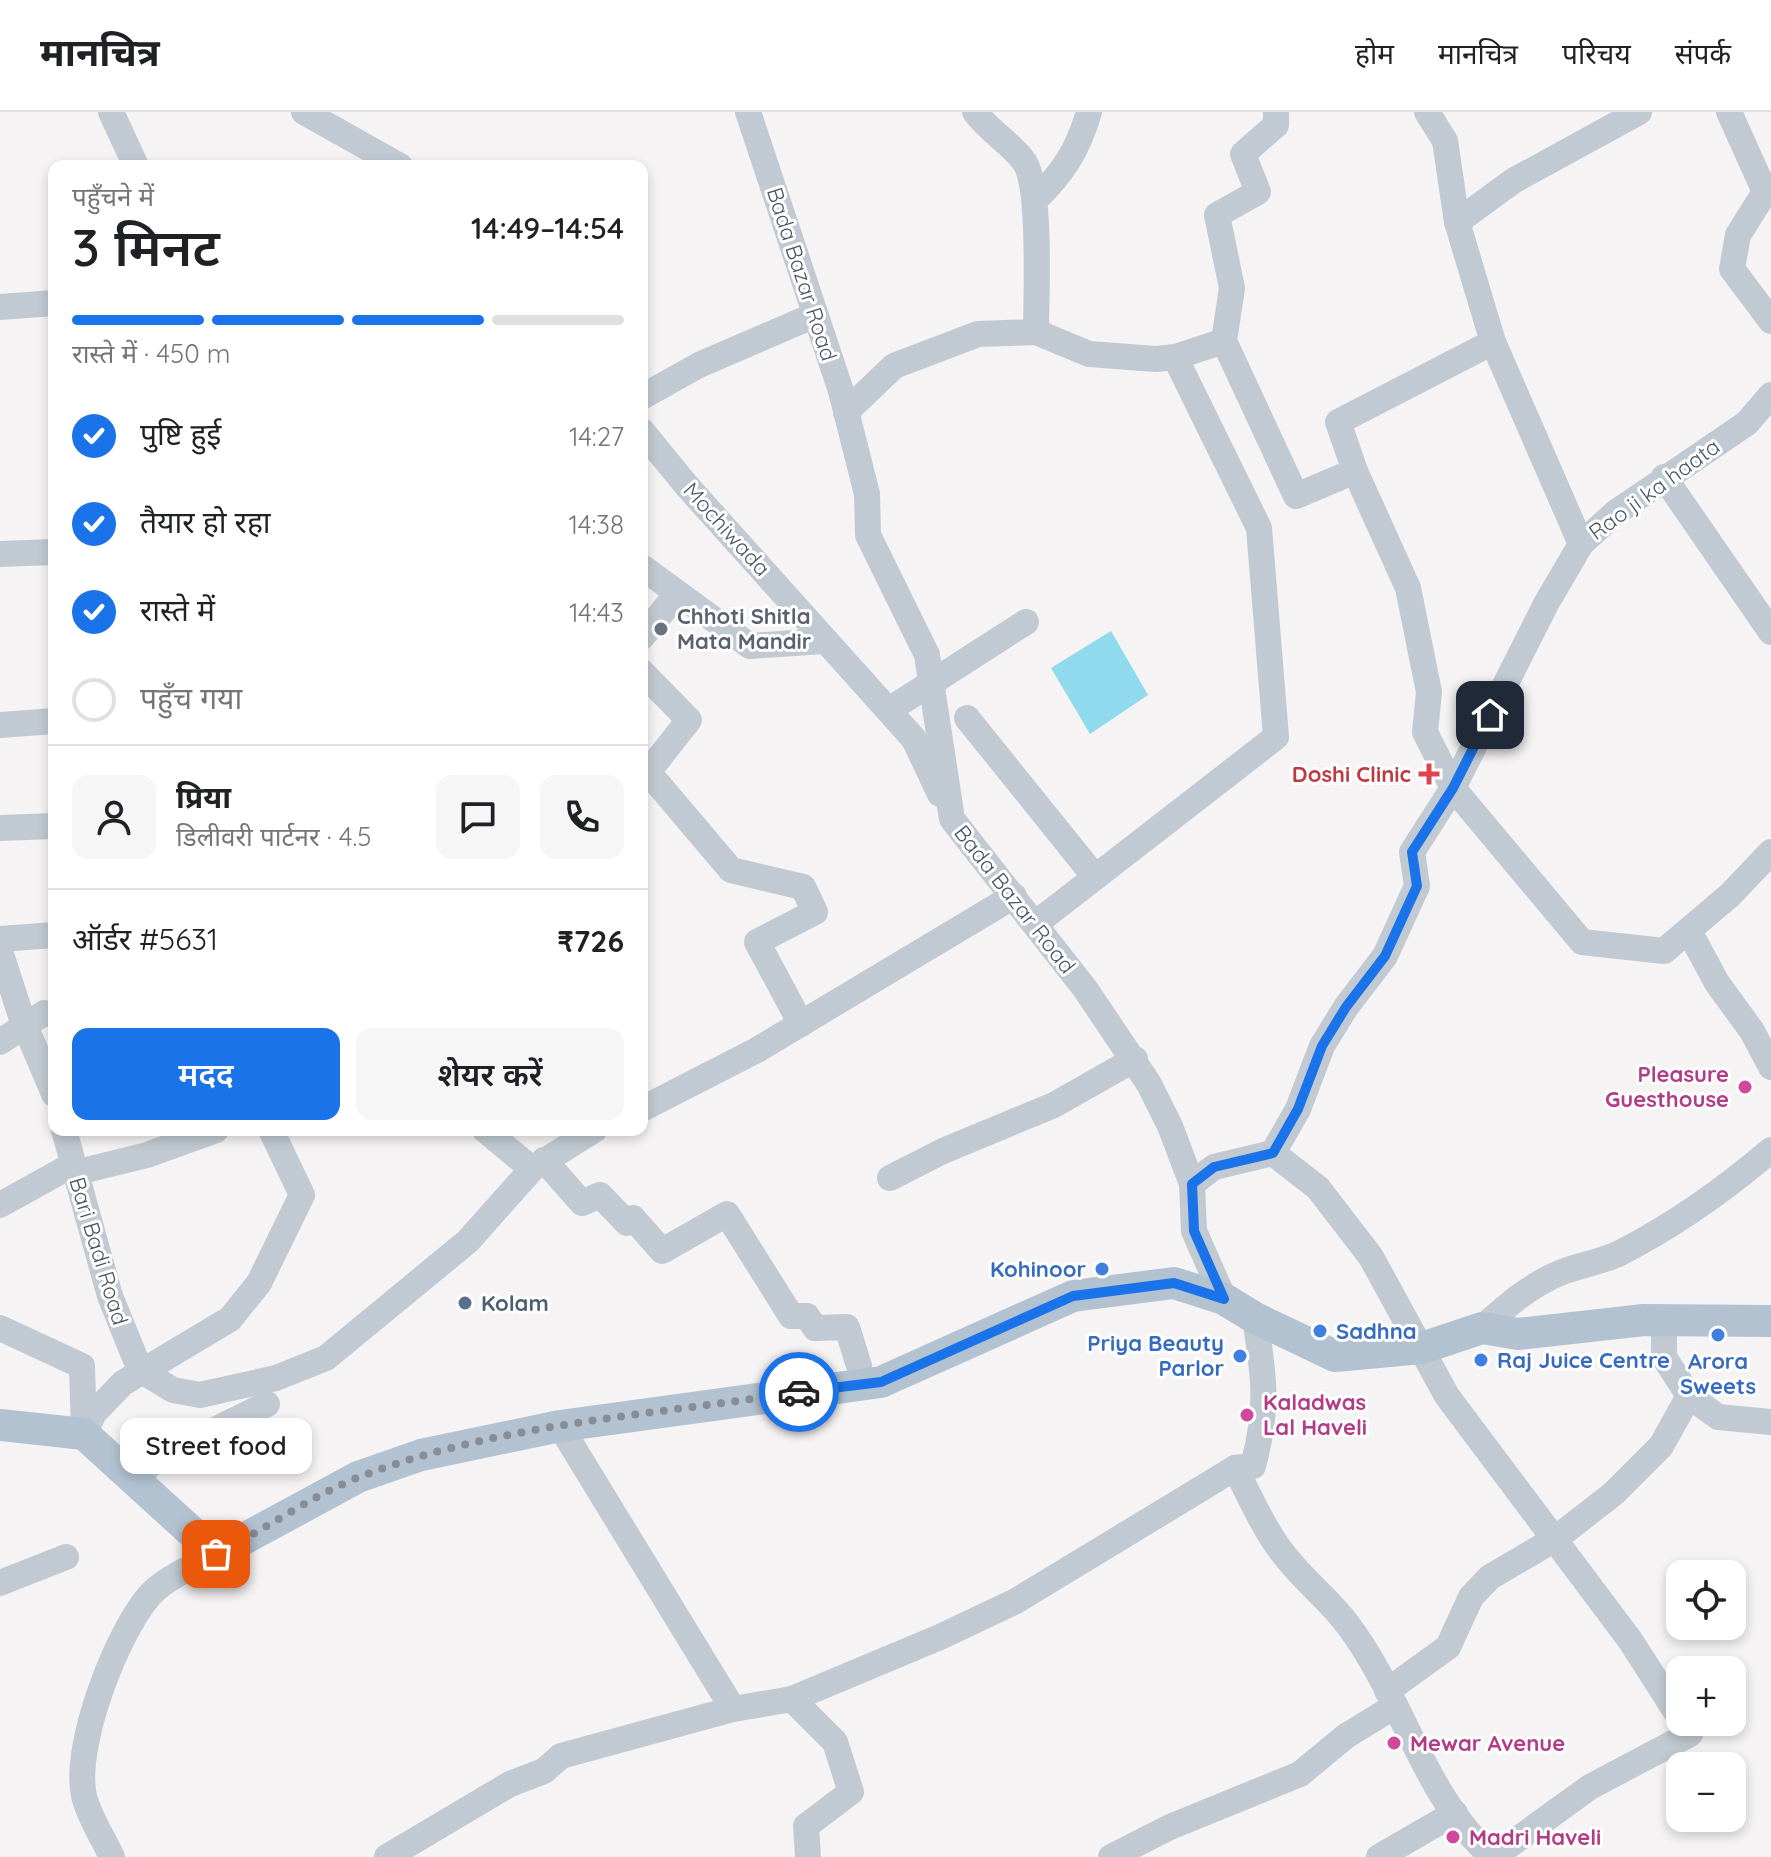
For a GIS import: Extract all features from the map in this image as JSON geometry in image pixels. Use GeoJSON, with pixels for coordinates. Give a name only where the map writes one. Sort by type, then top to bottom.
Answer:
{"type":"FeatureCollection","features":[{"type":"Feature","properties":{"kind":"main road"},"geometry":{"type":"LineString","coordinates":[[0,1425],[84,1434],[216,1554],[358,1477],[421,1455],[560,1426],[881,1382],[1073,1296],[1174,1283],[1224,1299],[1255,1318],[1335,1356],[1422,1348],[1482,1328],[1518,1334],[1664,1321],[1771,1321]]}},
{"type":"Feature","properties":{"kind":"street"},"geometry":{"type":"LineString","coordinates":[[111,112],[133,160]]}},
{"type":"Feature","properties":{"kind":"street"},"geometry":{"type":"LineString","coordinates":[[304,112],[389,160]]}},
{"type":"Feature","properties":{"kind":"street","name":"Bada Bazar Road"},"geometry":{"type":"LineString","coordinates":[[748,112],[846,412],[867,494],[868,535],[927,655],[952,819],[1014,896],[1135,1059],[1170,1126],[1192,1184],[1194,1231],[1224,1299]]}},
{"type":"Feature","properties":{"kind":"street"},"geometry":{"type":"LineString","coordinates":[[975,112],[990,133],[1025,161],[1035,200],[1036,332]]}},
{"type":"Feature","properties":{"kind":"street"},"geometry":{"type":"LineString","coordinates":[[1035,200],[1060,176],[1079,147],[1089,112]]}},
{"type":"Feature","properties":{"kind":"street"},"geometry":{"type":"LineString","coordinates":[[1276,112],[1276,125],[1243,154],[1258,192],[1217,215],[1232,288],[1224,341],[1296,496],[1355,471]]}},
{"type":"Feature","properties":{"kind":"street"},"geometry":{"type":"LineString","coordinates":[[1427,112],[1445,141],[1457,222],[1493,342],[1581,544]]}},
{"type":"Feature","properties":{"kind":"street"},"geometry":{"type":"LineString","coordinates":[[1457,222],[1513,181],[1639,112]]}},
{"type":"Feature","properties":{"kind":"street"},"geometry":{"type":"LineString","coordinates":[[1729,112],[1765,192],[1738,235],[1732,269],[1771,321]]}},
{"type":"Feature","properties":{"kind":"street"},"geometry":{"type":"LineString","coordinates":[[0,307],[48,303]]}},
{"type":"Feature","properties":{"kind":"street"},"geometry":{"type":"LineString","coordinates":[[648,394],[699,365],[815,315]]}},
{"type":"Feature","properties":{"kind":"street"},"geometry":{"type":"LineString","coordinates":[[846,412],[894,366],[978,334],[1036,332],[1089,354],[1175,357],[1224,341]]}},
{"type":"Feature","properties":{"kind":"street"},"geometry":{"type":"LineString","coordinates":[[1493,342],[1338,422],[1355,471],[1408,588],[1429,692],[1425,732],[1453,788],[1582,942],[1664,951],[1771,852]]}},
{"type":"Feature","properties":{"kind":"street"},"geometry":{"type":"LineString","coordinates":[[1035,924],[1276,737],[1259,528],[1175,357]]}},
{"type":"Feature","properties":{"kind":"street","name":"Rao ji ka haata"},"geometry":{"type":"LineString","coordinates":[[1273,1153],[1298,1109],[1322,1046],[1346,1007],[1385,956],[1417,886],[1412,852],[1453,788],[1581,544],[1615,513],[1664,477],[1747,423],[1771,395]]}},
{"type":"Feature","properties":{"kind":"street","name":"Mochiwada"},"geometry":{"type":"LineString","coordinates":[[648,438],[824,641],[914,739],[952,819]]}},
{"type":"Feature","properties":{"kind":"street"},"geometry":{"type":"LineString","coordinates":[[1664,477],[1771,632]]}},
{"type":"Feature","properties":{"kind":"street"},"geometry":{"type":"LineString","coordinates":[[0,554],[48,552]]}},
{"type":"Feature","properties":{"kind":"street"},"geometry":{"type":"LineString","coordinates":[[648,572],[750,646],[824,641]]}},
{"type":"Feature","properties":{"kind":"street"},"geometry":{"type":"LineString","coordinates":[[648,630],[676,595]]}},
{"type":"Feature","properties":{"kind":"street"},"geometry":{"type":"LineString","coordinates":[[889,710],[1026,622]]}},
{"type":"Feature","properties":{"kind":"street"},"geometry":{"type":"LineString","coordinates":[[648,678],[689,720],[648,772],[731,870],[803,887],[815,912],[757,942],[801,1024]]}},
{"type":"Feature","properties":{"kind":"street"},"geometry":{"type":"LineString","coordinates":[[967,718],[1095,877]]}},
{"type":"Feature","properties":{"kind":"street"},"geometry":{"type":"LineString","coordinates":[[0,725],[48,721]]}},
{"type":"Feature","properties":{"kind":"street"},"geometry":{"type":"LineString","coordinates":[[0,828],[48,826]]}},
{"type":"Feature","properties":{"kind":"street"},"geometry":{"type":"LineString","coordinates":[[648,1106],[801,1024],[1014,896]]}},
{"type":"Feature","properties":{"kind":"street"},"geometry":{"type":"LineString","coordinates":[[1689,931],[1717,983],[1752,1031],[1771,1067]]}},
{"type":"Feature","properties":{"kind":"street"},"geometry":{"type":"LineString","coordinates":[[48,937],[1,955],[48,1079]]}},
{"type":"Feature","properties":{"kind":"street"},"geometry":{"type":"LineString","coordinates":[[0,1042],[24,1021],[48,1014]]}},
{"type":"Feature","properties":{"kind":"street"},"geometry":{"type":"LineString","coordinates":[[890,1178],[943,1151],[1054,1105],[1135,1059]]}},
{"type":"Feature","properties":{"kind":"street","name":"Bari Badi Road"},"geometry":{"type":"LineString","coordinates":[[65,1136],[110,1296],[140,1370]]}},
{"type":"Feature","properties":{"kind":"street"},"geometry":{"type":"LineString","coordinates":[[84,1434],[94,1413],[140,1370],[230,1319],[259,1283],[302,1195],[274,1136]]}},
{"type":"Feature","properties":{"kind":"street"},"geometry":{"type":"LineString","coordinates":[[494,1136],[538,1165],[582,1203],[600,1195],[627,1223],[633,1218],[662,1251],[727,1214],[791,1316],[807,1316],[815,1328],[847,1327],[859,1366]]}},
{"type":"Feature","properties":{"kind":"street"},"geometry":{"type":"LineString","coordinates":[[140,1370],[173,1390],[200,1395],[276,1378],[326,1358],[468,1241],[538,1165],[584,1136]]}},
{"type":"Feature","properties":{"kind":"street"},"geometry":{"type":"LineString","coordinates":[[2,1201],[73,1169],[167,1139]]}},
{"type":"Feature","properties":{"kind":"street"},"geometry":{"type":"LineString","coordinates":[[1482,1328],[1526,1289],[1562,1272],[1616,1255],[1660,1231],[1721,1193],[1771,1150]]}},
{"type":"Feature","properties":{"kind":"street"},"geometry":{"type":"LineString","coordinates":[[1192,1184],[1214,1167],[1273,1153],[1318,1188],[1371,1257],[1447,1396],[1630,1640],[1666,1696]]}},
{"type":"Feature","properties":{"kind":"street"},"geometry":{"type":"LineString","coordinates":[[387,1857],[510,1784],[544,1771],[561,1756],[733,1709],[792,1699],[1016,1601],[1235,1468],[1253,1466],[1264,1424],[1264,1375],[1255,1318]]}},
{"type":"Feature","properties":{"kind":"street"},"geometry":{"type":"LineString","coordinates":[[1664,1321],[1664,1357],[1689,1396],[1718,1417],[1771,1422]]}},
{"type":"Feature","properties":{"kind":"street"},"geometry":{"type":"LineString","coordinates":[[0,1328],[82,1366],[84,1434]]}},
{"type":"Feature","properties":{"kind":"street"},"geometry":{"type":"LineString","coordinates":[[1111,1857],[1170,1827],[1300,1774],[1448,1647],[1471,1597],[1490,1577],[1555,1539],[1613,1494],[1661,1446],[1689,1396]]}},
{"type":"Feature","properties":{"kind":"street"},"geometry":{"type":"LineString","coordinates":[[135,1479],[156,1459],[267,1404]]}},
{"type":"Feature","properties":{"kind":"street"},"geometry":{"type":"LineString","coordinates":[[560,1426],[733,1709]]}},
{"type":"Feature","properties":{"kind":"street"},"geometry":{"type":"LineString","coordinates":[[1235,1468],[1277,1547],[1311,1588],[1348,1624],[1391,1699],[1428,1773],[1455,1813],[1493,1857],[1590,1787],[1686,1736]]}},
{"type":"Feature","properties":{"kind":"street"},"geometry":{"type":"LineString","coordinates":[[112,1857],[84,1798],[81,1767],[104,1679],[128,1628],[150,1594],[216,1554]]}},
{"type":"Feature","properties":{"kind":"street"},"geometry":{"type":"LineString","coordinates":[[0,1583],[66,1557]]}},
{"type":"Feature","properties":{"kind":"street"},"geometry":{"type":"LineString","coordinates":[[792,1699],[835,1742],[851,1792],[806,1826],[808,1857]]}},
{"type":"Feature","properties":{"kind":"street"},"geometry":{"type":"LineString","coordinates":[[1379,1857],[1455,1813]]}},
{"type":"Feature","properties":{"kind":"water"},"geometry":{"type":"Polygon","coordinates":[[[1111,631],[1148,695],[1090,734],[1051,668],[1111,631]]]}},
{"type":"Feature","properties":{"kind":"way so far"},"geometry":{"type":"LineString","coordinates":[[216,1554],[358,1477],[421,1455],[560,1426],[799,1392]]}},
{"type":"Feature","properties":{"kind":"place","name":"Chhoti Shitla Mata Mandir"},"geometry":{"type":"Point","coordinates":[661,629]}},
{"type":"Feature","properties":{"kind":"place","name":"Doshi Clinic"},"geometry":{"type":"Point","coordinates":[1429,774]}},
{"type":"Feature","properties":{"kind":"place","name":"Pleasure Guesthouse"},"geometry":{"type":"Point","coordinates":[1745,1087]}},
{"type":"Feature","properties":{"kind":"place","name":"Kohinoor"},"geometry":{"type":"Point","coordinates":[1102,1269]}},
{"type":"Feature","properties":{"kind":"place","name":"Kolam"},"geometry":{"type":"Point","coordinates":[465,1303]}},
{"type":"Feature","properties":{"kind":"place","name":"Sadhna"},"geometry":{"type":"Point","coordinates":[1320,1331]}},
{"type":"Feature","properties":{"kind":"place","name":"Arora Sweets"},"geometry":{"type":"Point","coordinates":[1718,1335]}},
{"type":"Feature","properties":{"kind":"place","name":"Priya Beauty Parlor"},"geometry":{"type":"Point","coordinates":[1240,1356]}},
{"type":"Feature","properties":{"kind":"place","name":"Raj Juice Centre"},"geometry":{"type":"Point","coordinates":[1481,1360]}},
{"type":"Feature","properties":{"kind":"place","name":"Kaladwas Lal Haveli"},"geometry":{"type":"Point","coordinates":[1247,1415]}},
{"type":"Feature","properties":{"kind":"place","name":"Street food"},"geometry":{"type":"Point","coordinates":[216,1554]}},
{"type":"Feature","properties":{"kind":"place","name":"Mewar Avenue"},"geometry":{"type":"Point","coordinates":[1394,1743]}},
{"type":"Feature","properties":{"kind":"place","name":"Madri Haveli"},"geometry":{"type":"Point","coordinates":[1453,1837]}},
{"type":"Feature","properties":{"kind":"route"},"geometry":{"type":"LineString","coordinates":[[799,1392],[881,1382],[1073,1296],[1174,1283],[1224,1299],[1194,1231],[1192,1184],[1214,1167],[1273,1153],[1298,1109],[1322,1046],[1346,1007],[1385,956],[1417,886],[1412,852],[1453,788],[1490,715]]}}]}
